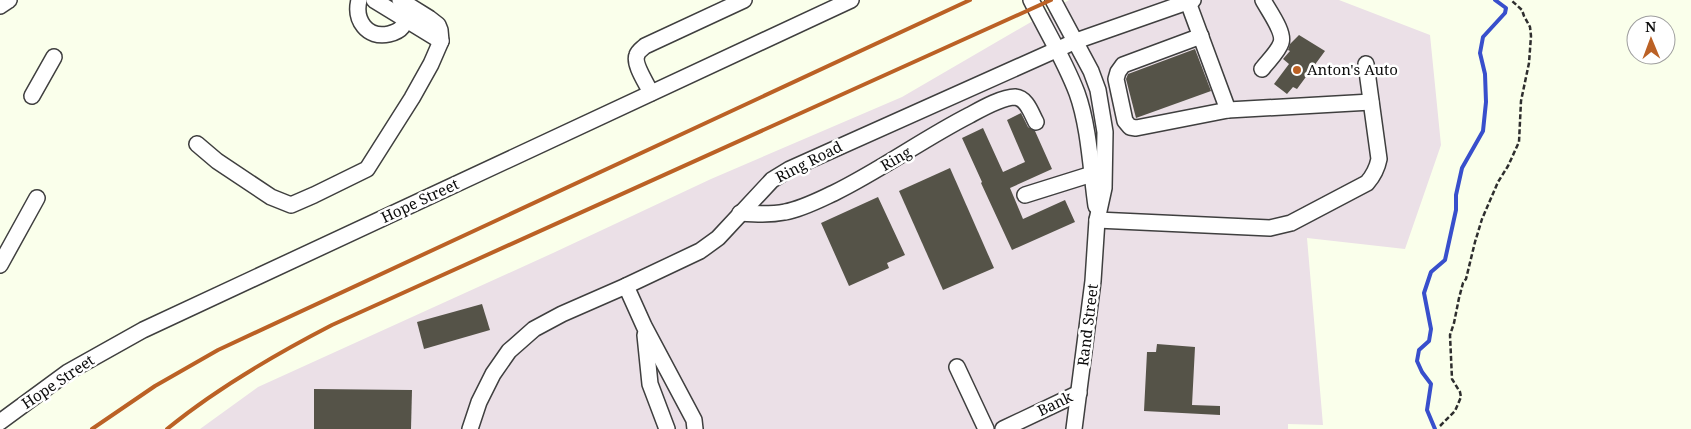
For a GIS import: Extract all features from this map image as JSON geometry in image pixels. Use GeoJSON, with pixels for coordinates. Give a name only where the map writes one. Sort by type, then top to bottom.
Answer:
{"type":"FeatureCollection","features":[{"type":"Feature","properties":{"kind":"street"},"geometry":{"type":"LineString","coordinates":[[0,6],[9,0]]}},
{"type":"Feature","properties":{"kind":"street"},"geometry":{"type":"LineString","coordinates":[[359,0],[358,10],[362,24],[368,31],[383,35],[394,33],[403,26],[406,19],[403,2]]}},
{"type":"Feature","properties":{"kind":"street"},"geometry":{"type":"LineString","coordinates":[[374,0],[441,41]]}},
{"type":"Feature","properties":{"kind":"street"},"geometry":{"type":"LineString","coordinates":[[651,93],[636,63],[636,57],[639,52],[645,46],[744,0]]}},
{"type":"Feature","properties":{"kind":"street","name":"Hope Street"},"geometry":{"type":"LineString","coordinates":[[0,422],[68,372],[143,330],[851,0]]}},
{"type":"Feature","properties":{"kind":"street","name":"Rand Street"},"geometry":{"type":"LineString","coordinates":[[1031,0],[1077,93],[1092,174],[1098,220]]}},
{"type":"Feature","properties":{"kind":"street","name":"Rand Street"},"geometry":{"type":"LineString","coordinates":[[1053,0],[1091,71],[1098,90],[1105,132],[1106,162],[1104,188],[1098,220],[1093,281],[1074,429]]}},
{"type":"Feature","properties":{"kind":"street"},"geometry":{"type":"LineString","coordinates":[[1262,69],[1280,46],[1282,40],[1280,30],[1263,0]]}},
{"type":"Feature","properties":{"kind":"street"},"geometry":{"type":"LineString","coordinates":[[1190,1],[1228,110]]}},
{"type":"Feature","properties":{"kind":"street","name":"Ring Road"},"geometry":{"type":"LineString","coordinates":[[470,429],[479,402],[493,374],[509,351],[534,329],[562,314],[700,251],[718,238],[772,180],[790,169],[1076,41],[1190,1]]}},
{"type":"Feature","properties":{"kind":"street"},"geometry":{"type":"LineString","coordinates":[[197,144],[217,161],[271,197],[290,205],[300,202],[367,169],[412,98],[434,59],[441,41],[438,25],[403,2]]}},
{"type":"Feature","properties":{"kind":"street"},"geometry":{"type":"LineString","coordinates":[[1201,36],[1124,65],[1118,72],[1116,79],[1125,121],[1130,127],[1136,128],[1228,110],[1371,102]]}},
{"type":"Feature","properties":{"kind":"street"},"geometry":{"type":"LineString","coordinates":[[32,96],[54,57]]}},
{"type":"Feature","properties":{"kind":"street"},"geometry":{"type":"LineString","coordinates":[[1098,220],[1270,228],[1291,223],[1367,183],[1377,169],[1379,158],[1366,64]]}},
{"type":"Feature","properties":{"kind":"street","name":"Ring"},"geometry":{"type":"LineString","coordinates":[[740,213],[763,215],[786,212],[810,204],[894,161],[949,126],[1009,98],[1017,97],[1023,100],[1036,122]]}},
{"type":"Feature","properties":{"kind":"street"},"geometry":{"type":"LineString","coordinates":[[1025,195],[1092,174]]}},
{"type":"Feature","properties":{"kind":"street"},"geometry":{"type":"LineString","coordinates":[[0,265],[37,198]]}},
{"type":"Feature","properties":{"kind":"street"},"geometry":{"type":"LineString","coordinates":[[626,286],[644,326],[694,420],[695,429]]}},
{"type":"Feature","properties":{"kind":"street"},"geometry":{"type":"LineString","coordinates":[[644,326],[650,384],[667,429]]}},
{"type":"Feature","properties":{"kind":"street"},"geometry":{"type":"LineString","coordinates":[[957,367],[986,429]]}},
{"type":"Feature","properties":{"kind":"street","name":"Bank"},"geometry":{"type":"LineString","coordinates":[[1004,429],[1079,393]]}},
{"type":"Feature","properties":{"kind":"path"},"geometry":{"type":"LineString","coordinates":[[1440,426],[1455,411],[1461,397],[1452,379],[1450,335],[1463,283],[1466,279],[1482,219],[1498,182],[1519,142],[1521,101],[1530,63],[1531,36],[1530,27],[1522,10],[1511,0]]}},
{"type":"Feature","properties":{"kind":"shaded area"},"geometry":{"type":"Polygon","coordinates":[[[1069,0],[1339,0],[1430,35],[1441,145],[1405,249],[1307,238],[1323,425],[1288,424],[1288,429],[200,429],[258,387],[711,179],[902,97],[1069,0]]]}},
{"type":"Feature","properties":{"kind":"building","name":"Anton's Auto"},"geometry":{"type":"Polygon","coordinates":[[[1299,35],[1325,51],[1297,89],[1293,87],[1287,94],[1274,84],[1289,64],[1283,59],[1290,51],[1288,50],[1290,44],[1299,35]]]}},
{"type":"Feature","properties":{"kind":"building"},"geometry":{"type":"Polygon","coordinates":[[[1195,49],[1211,91],[1136,118],[1126,79],[1128,74],[1195,49]]]}},
{"type":"Feature","properties":{"kind":"building"},"geometry":{"type":"Polygon","coordinates":[[[1021,113],[1028,127],[1035,131],[1052,169],[1010,188],[1023,219],[1065,200],[1075,222],[1012,250],[962,138],[983,128],[1003,172],[1025,162],[1007,120],[1021,113]]]}},
{"type":"Feature","properties":{"kind":"building"},"geometry":{"type":"Polygon","coordinates":[[[950,168],[994,268],[943,290],[899,191],[950,168]]]}},
{"type":"Feature","properties":{"kind":"building"},"geometry":{"type":"Polygon","coordinates":[[[878,197],[905,255],[887,263],[889,268],[849,286],[821,223],[878,197]]]}},
{"type":"Feature","properties":{"kind":"building"},"geometry":{"type":"Polygon","coordinates":[[[482,304],[490,330],[424,349],[417,322],[482,304]]]}},
{"type":"Feature","properties":{"kind":"building"},"geometry":{"type":"Polygon","coordinates":[[[1157,344],[1195,347],[1192,405],[1220,406],[1220,415],[1144,411],[1147,352],[1156,352],[1157,344]]]}},
{"type":"Feature","properties":{"kind":"building"},"geometry":{"type":"Polygon","coordinates":[[[314,389],[412,390],[411,429],[314,429],[314,389]]]}},
{"type":"Feature","properties":{"kind":"waterway"},"geometry":{"type":"LineString","coordinates":[[1435,429],[1427,410],[1431,384],[1417,361],[1419,350],[1429,341],[1431,329],[1424,293],[1431,272],[1445,260],[1456,210],[1456,195],[1462,168],[1483,131],[1486,102],[1485,74],[1480,53],[1483,37],[1505,13],[1506,8],[1495,0]]}},
{"type":"Feature","properties":{"kind":"railway"},"geometry":{"type":"LineString","coordinates":[[92,429],[155,386],[218,350],[970,0]]}},
{"type":"Feature","properties":{"kind":"railway"},"geometry":{"type":"LineString","coordinates":[[167,429],[246,373],[332,325],[1051,0]]}},
{"type":"Feature","properties":{"kind":"place","name":"Anton's Auto"},"geometry":{"type":"Point","coordinates":[1297,70]}}]}
